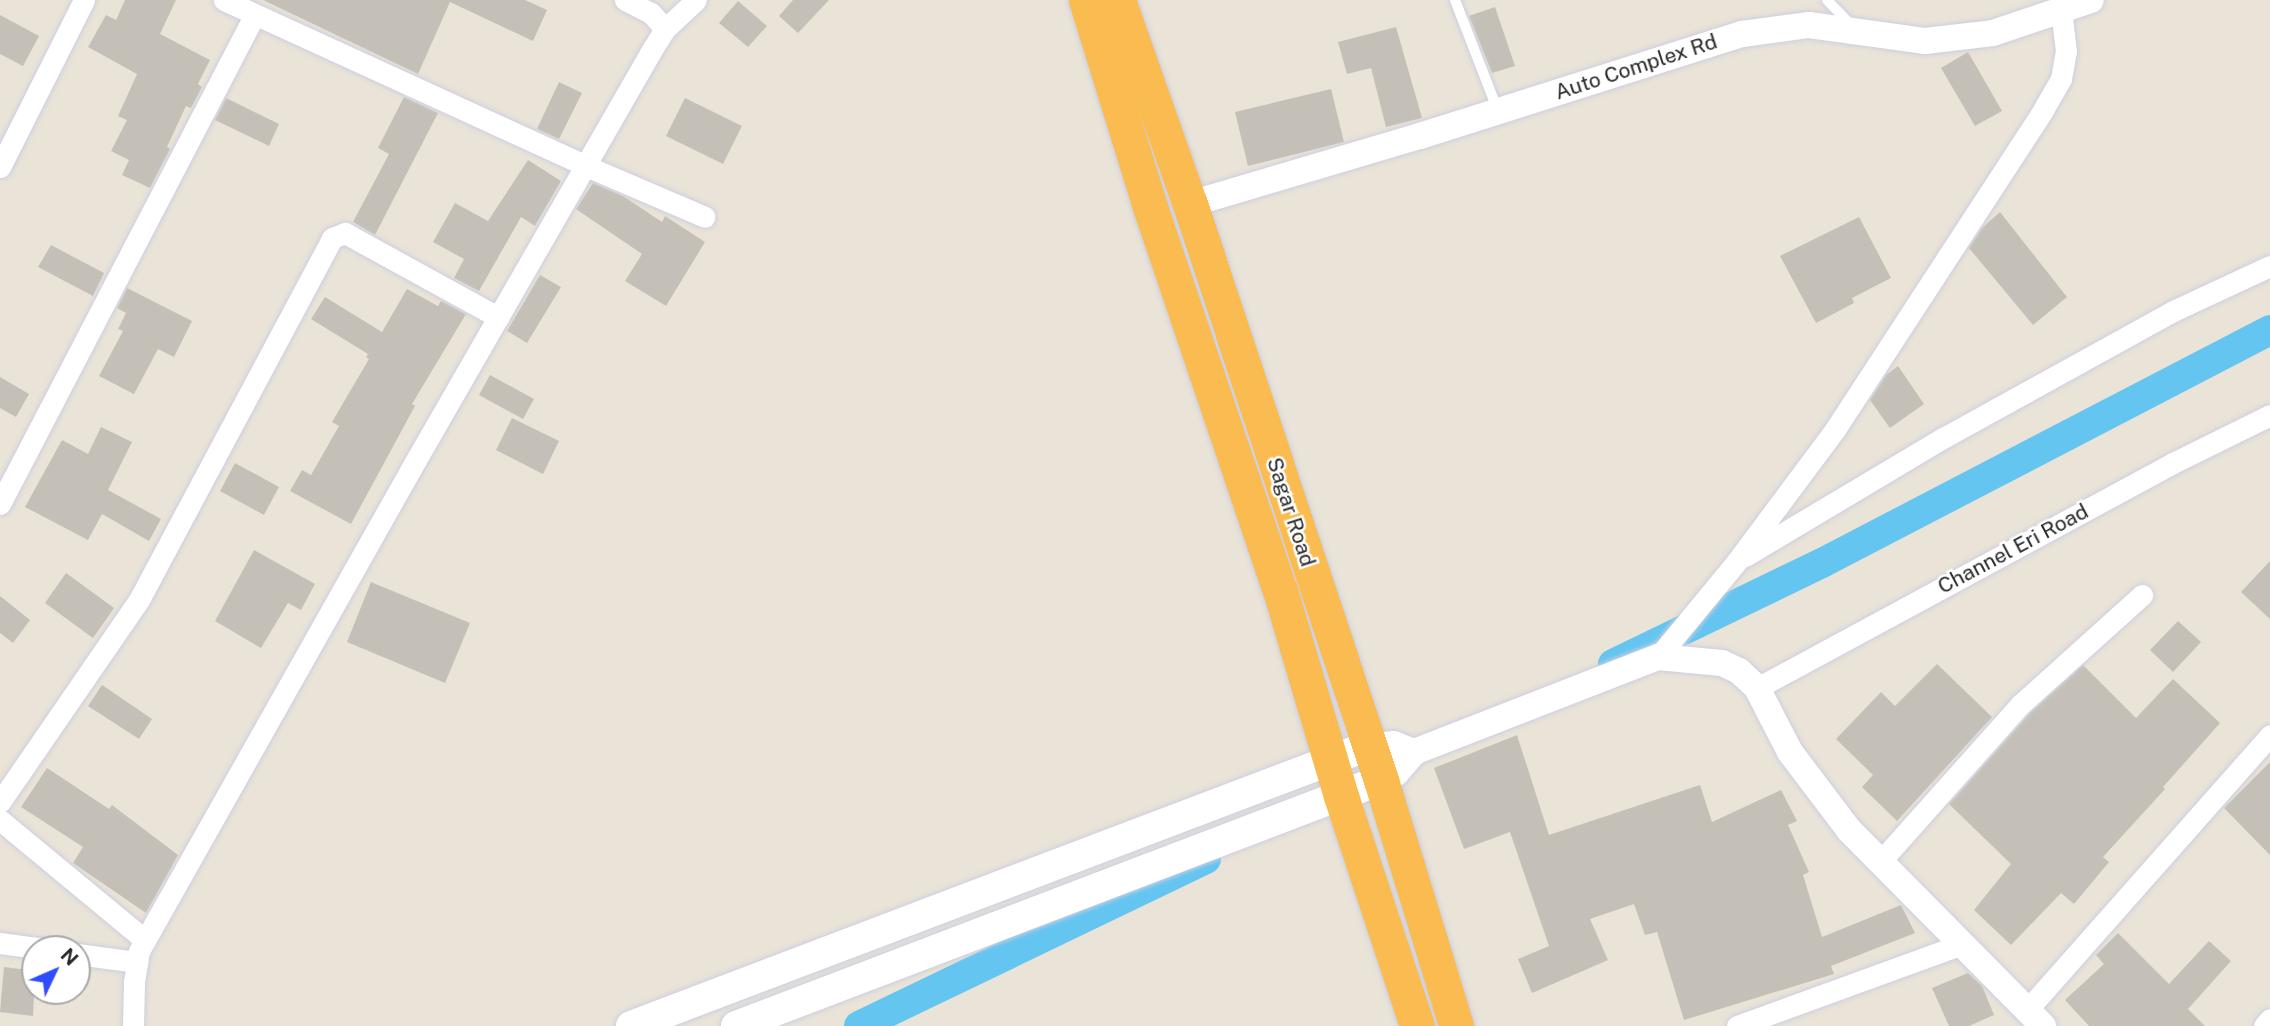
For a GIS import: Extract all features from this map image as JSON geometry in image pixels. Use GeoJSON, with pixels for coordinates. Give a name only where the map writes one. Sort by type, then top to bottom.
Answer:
{"type":"FeatureCollection","features":[{"type":"Feature","properties":{"kind":"highway","name":"Sagar Road"},"geometry":{"type":"LineString","coordinates":[[1086,0],[1150,207],[1280,590],[1341,796],[1417,1026]]}},
{"type":"Feature","properties":{"kind":"highway","name":"Sagar Road"},"geometry":{"type":"LineString","coordinates":[[1118,0],[1190,204],[1381,780],[1456,1026]]}},
{"type":"Feature","properties":{"kind":"main road"},"geometry":{"type":"LineString","coordinates":[[631,1026],[1368,746]]}},
{"type":"Feature","properties":{"kind":"main road"},"geometry":{"type":"LineString","coordinates":[[736,1026],[1381,780]]}},
{"type":"Feature","properties":{"kind":"street"},"geometry":{"type":"LineString","coordinates":[[0,167],[84,0]]}},
{"type":"Feature","properties":{"kind":"street"},"geometry":{"type":"LineString","coordinates":[[224,0],[586,166],[705,217]]}},
{"type":"Feature","properties":{"kind":"street"},"geometry":{"type":"LineString","coordinates":[[625,0],[650,13],[665,29]]}},
{"type":"Feature","properties":{"kind":"street"},"geometry":{"type":"LineString","coordinates":[[133,1026],[137,962],[145,940],[498,317],[665,29],[696,0]]}},
{"type":"Feature","properties":{"kind":"street","name":"Auto Complex Rd"},"geometry":{"type":"LineString","coordinates":[[1190,204],[1742,34],[1809,24],[1925,41],[1993,33],[2091,0]]}},
{"type":"Feature","properties":{"kind":"street"},"geometry":{"type":"LineString","coordinates":[[1658,657],[1737,561],[1836,428],[2043,110],[2061,79],[2066,51],[2061,10]]}},
{"type":"Feature","properties":{"kind":"street"},"geometry":{"type":"LineString","coordinates":[[0,504],[255,14]]}},
{"type":"Feature","properties":{"kind":"street"},"geometry":{"type":"LineString","coordinates":[[0,802],[140,598],[332,237],[345,233],[498,317]]}},
{"type":"Feature","properties":{"kind":"street"},"geometry":{"type":"LineString","coordinates":[[1737,561],[1944,438],[2173,311],[2270,266]]}},
{"type":"Feature","properties":{"kind":"street","name":"Channel Eri Road"},"geometry":{"type":"LineString","coordinates":[[1757,688],[2173,463],[2270,415]]}},
{"type":"Feature","properties":{"kind":"street"},"geometry":{"type":"LineString","coordinates":[[1880,862],[2021,704],[2143,595]]}},
{"type":"Feature","properties":{"kind":"street"},"geometry":{"type":"LineString","coordinates":[[1381,780],[1396,773],[1414,752],[1658,657],[1722,663],[1739,671],[1757,688],[1790,752],[1849,830],[2035,1018],[2270,735]]}},
{"type":"Feature","properties":{"kind":"street"},"geometry":{"type":"LineString","coordinates":[[1368,746],[1394,744],[1414,752]]}},
{"type":"Feature","properties":{"kind":"street"},"geometry":{"type":"LineString","coordinates":[[0,820],[145,940]]}},
{"type":"Feature","properties":{"kind":"street"},"geometry":{"type":"LineString","coordinates":[[0,943],[21,946]]}},
{"type":"Feature","properties":{"kind":"street"},"geometry":{"type":"LineString","coordinates":[[1737,1026],[1960,945]]}},
{"type":"Feature","properties":{"kind":"street"},"geometry":{"type":"LineString","coordinates":[[91,956],[137,962]]}},
{"type":"Feature","properties":{"kind":"street"},"geometry":{"type":"LineString","coordinates":[[2264,1026],[2270,1020]]}},
{"type":"Feature","properties":{"kind":"lane"},"geometry":{"type":"LineString","coordinates":[[1455,0],[1498,111]]}},
{"type":"Feature","properties":{"kind":"lane"},"geometry":{"type":"LineString","coordinates":[[1827,0],[1857,31]]}},
{"type":"Feature","properties":{"kind":"building"},"geometry":{"type":"Polygon","coordinates":[[[125,0],[176,0],[160,34],[210,60],[198,84],[202,87],[191,108],[186,106],[167,147],[170,149],[150,188],[122,175],[129,160],[111,151],[127,120],[118,116],[137,74],[88,47],[106,15],[116,20],[125,0]]]}},
{"type":"Feature","properties":{"kind":"building"},"geometry":{"type":"Polygon","coordinates":[[[263,0],[525,0],[547,10],[533,41],[450,2],[418,74],[263,0]]]}},
{"type":"Feature","properties":{"kind":"building"},"geometry":{"type":"Polygon","coordinates":[[[793,0],[829,0],[798,33],[779,16],[793,0]]]}},
{"type":"Feature","properties":{"kind":"building"},"geometry":{"type":"Polygon","coordinates":[[[738,1],[767,26],[748,47],[719,23],[738,1]]]}},
{"type":"Feature","properties":{"kind":"building"},"geometry":{"type":"Polygon","coordinates":[[[1495,7],[1515,66],[1492,73],[1469,16],[1495,7]]]}},
{"type":"Feature","properties":{"kind":"building"},"geometry":{"type":"Polygon","coordinates":[[[0,15],[39,36],[23,66],[0,54],[0,15]]]}},
{"type":"Feature","properties":{"kind":"building"},"geometry":{"type":"Polygon","coordinates":[[[1396,27],[1422,118],[1386,127],[1371,68],[1347,74],[1338,42],[1396,27]]]}},
{"type":"Feature","properties":{"kind":"building"},"geometry":{"type":"Polygon","coordinates":[[[1968,52],[2002,111],[1975,126],[1941,68],[1968,52]]]}},
{"type":"Feature","properties":{"kind":"building"},"geometry":{"type":"Polygon","coordinates":[[[559,82],[582,93],[559,139],[537,129],[559,82]]]}},
{"type":"Feature","properties":{"kind":"building"},"geometry":{"type":"Polygon","coordinates":[[[1331,89],[1344,142],[1248,166],[1235,112],[1331,89]]]}},
{"type":"Feature","properties":{"kind":"building"},"geometry":{"type":"Polygon","coordinates":[[[404,97],[438,113],[375,235],[353,222],[389,154],[378,148],[404,97]]]}},
{"type":"Feature","properties":{"kind":"building"},"geometry":{"type":"Polygon","coordinates":[[[226,98],[279,124],[269,146],[215,120],[226,98]]]}},
{"type":"Feature","properties":{"kind":"building"},"geometry":{"type":"Polygon","coordinates":[[[685,98],[742,126],[723,164],[666,136],[685,98]]]}},
{"type":"Feature","properties":{"kind":"building"},"geometry":{"type":"Polygon","coordinates":[[[528,160],[561,181],[535,226],[521,217],[479,291],[454,278],[464,259],[433,242],[455,203],[488,221],[528,160]]]}},
{"type":"Feature","properties":{"kind":"building"},"geometry":{"type":"Polygon","coordinates":[[[593,183],[623,196],[662,222],[665,216],[705,242],[666,306],[625,281],[642,254],[576,209],[593,183]]]}},
{"type":"Feature","properties":{"kind":"building"},"geometry":{"type":"Polygon","coordinates":[[[2000,212],[2067,297],[2033,325],[1969,248],[1982,228],[2000,212]]]}},
{"type":"Feature","properties":{"kind":"building"},"geometry":{"type":"Polygon","coordinates":[[[1859,217],[1891,278],[1852,298],[1854,303],[1816,323],[1780,256],[1859,217]]]}},
{"type":"Feature","properties":{"kind":"building"},"geometry":{"type":"Polygon","coordinates":[[[51,245],[104,273],[93,296],[38,267],[51,245]]]}},
{"type":"Feature","properties":{"kind":"building"},"geometry":{"type":"Polygon","coordinates":[[[540,275],[561,287],[527,343],[507,331],[540,275]]]}},
{"type":"Feature","properties":{"kind":"building"},"geometry":{"type":"Polygon","coordinates":[[[127,288],[192,321],[174,357],[158,349],[134,394],[99,376],[123,331],[118,329],[126,313],[117,308],[127,288]]]}},
{"type":"Feature","properties":{"kind":"building"},"geometry":{"type":"Polygon","coordinates":[[[407,289],[438,306],[441,301],[466,314],[412,404],[415,406],[351,524],[290,491],[302,470],[311,475],[339,426],[332,422],[369,359],[366,357],[368,354],[311,319],[325,297],[382,332],[407,289]]]}},
{"type":"Feature","properties":{"kind":"building"},"geometry":{"type":"Polygon","coordinates":[[[1898,366],[1924,404],[1890,428],[1870,400],[1886,375],[1898,366]]]}},
{"type":"Feature","properties":{"kind":"building"},"geometry":{"type":"Polygon","coordinates":[[[490,375],[534,399],[523,419],[479,395],[490,375]]]}},
{"type":"Feature","properties":{"kind":"building"},"geometry":{"type":"Polygon","coordinates":[[[0,377],[29,394],[16,417],[0,408],[0,377]]]}},
{"type":"Feature","properties":{"kind":"building"},"geometry":{"type":"Polygon","coordinates":[[[512,418],[559,441],[543,474],[496,450],[512,418]]]}},
{"type":"Feature","properties":{"kind":"building"},"geometry":{"type":"Polygon","coordinates":[[[101,427],[132,442],[108,490],[161,519],[149,541],[102,514],[88,540],[25,507],[62,440],[88,454],[101,427]]]}},
{"type":"Feature","properties":{"kind":"building"},"geometry":{"type":"Polygon","coordinates":[[[235,463],[279,487],[264,515],[220,491],[235,463]]]}},
{"type":"Feature","properties":{"kind":"building"},"geometry":{"type":"Polygon","coordinates":[[[254,550],[315,584],[301,610],[288,603],[261,648],[215,621],[254,550]]]}},
{"type":"Feature","properties":{"kind":"building"},"geometry":{"type":"Polygon","coordinates":[[[2270,561],[2270,619],[2241,592],[2270,561]]]}},
{"type":"Feature","properties":{"kind":"building"},"geometry":{"type":"Polygon","coordinates":[[[66,573],[114,608],[93,638],[45,603],[66,573]]]}},
{"type":"Feature","properties":{"kind":"building"},"geometry":{"type":"Polygon","coordinates":[[[371,582],[470,623],[445,683],[347,642],[371,582]]]}},
{"type":"Feature","properties":{"kind":"building"},"geometry":{"type":"Polygon","coordinates":[[[0,596],[30,620],[13,643],[0,633],[0,596]]]}},
{"type":"Feature","properties":{"kind":"building"},"geometry":{"type":"Polygon","coordinates":[[[2178,621],[2201,642],[2173,672],[2150,650],[2178,621]]]}},
{"type":"Feature","properties":{"kind":"building"},"geometry":{"type":"Polygon","coordinates":[[[1937,664],[1992,717],[1897,821],[1862,787],[1873,775],[1836,739],[1881,692],[1895,706],[1937,664]]]}},
{"type":"Feature","properties":{"kind":"building"},"geometry":{"type":"Polygon","coordinates":[[[2083,665],[2136,718],[2173,679],[2220,723],[2103,857],[2109,862],[2074,904],[2061,893],[2011,945],[1974,910],[2011,864],[1949,804],[2030,713],[2083,665]]]}},
{"type":"Feature","properties":{"kind":"building"},"geometry":{"type":"Polygon","coordinates":[[[102,685],[152,719],[139,739],[88,706],[102,685]]]}},
{"type":"Feature","properties":{"kind":"building"},"geometry":{"type":"Polygon","coordinates":[[[1517,735],[1549,835],[1700,785],[1712,822],[1781,790],[1797,821],[1788,825],[1809,872],[1803,875],[1822,937],[1901,905],[1915,933],[1831,966],[1834,974],[1684,1020],[1657,932],[1645,935],[1634,904],[1590,919],[1608,960],[1532,993],[1518,959],[1549,946],[1510,832],[1464,849],[1434,768],[1517,735]]]}},
{"type":"Feature","properties":{"kind":"building"},"geometry":{"type":"Polygon","coordinates":[[[2270,762],[2270,855],[2224,808],[2270,762]]]}},
{"type":"Feature","properties":{"kind":"building"},"geometry":{"type":"Polygon","coordinates":[[[47,768],[109,809],[112,805],[178,855],[146,913],[73,863],[83,847],[21,807],[47,768]]]}},
{"type":"Feature","properties":{"kind":"building"},"geometry":{"type":"Polygon","coordinates":[[[2118,933],[2169,984],[2209,941],[2231,961],[2188,1009],[2205,1026],[2089,1026],[2065,1000],[2104,964],[2096,955],[2118,933]]]}},
{"type":"Feature","properties":{"kind":"building"},"geometry":{"type":"Polygon","coordinates":[[[4,967],[21,969],[21,1005],[33,1005],[33,1016],[0,1012],[4,967]]]}},
{"type":"Feature","properties":{"kind":"building"},"geometry":{"type":"Polygon","coordinates":[[[1968,973],[1982,986],[1994,1015],[1969,1026],[1949,1026],[1932,988],[1968,973]]]}},
{"type":"Feature","properties":{"kind":"waterway"},"geometry":{"type":"LineString","coordinates":[[1613,664],[1822,563],[2270,330]]}},
{"type":"Feature","properties":{"kind":"waterway"},"geometry":{"type":"LineString","coordinates":[[859,1026],[1206,859]]}}]}
